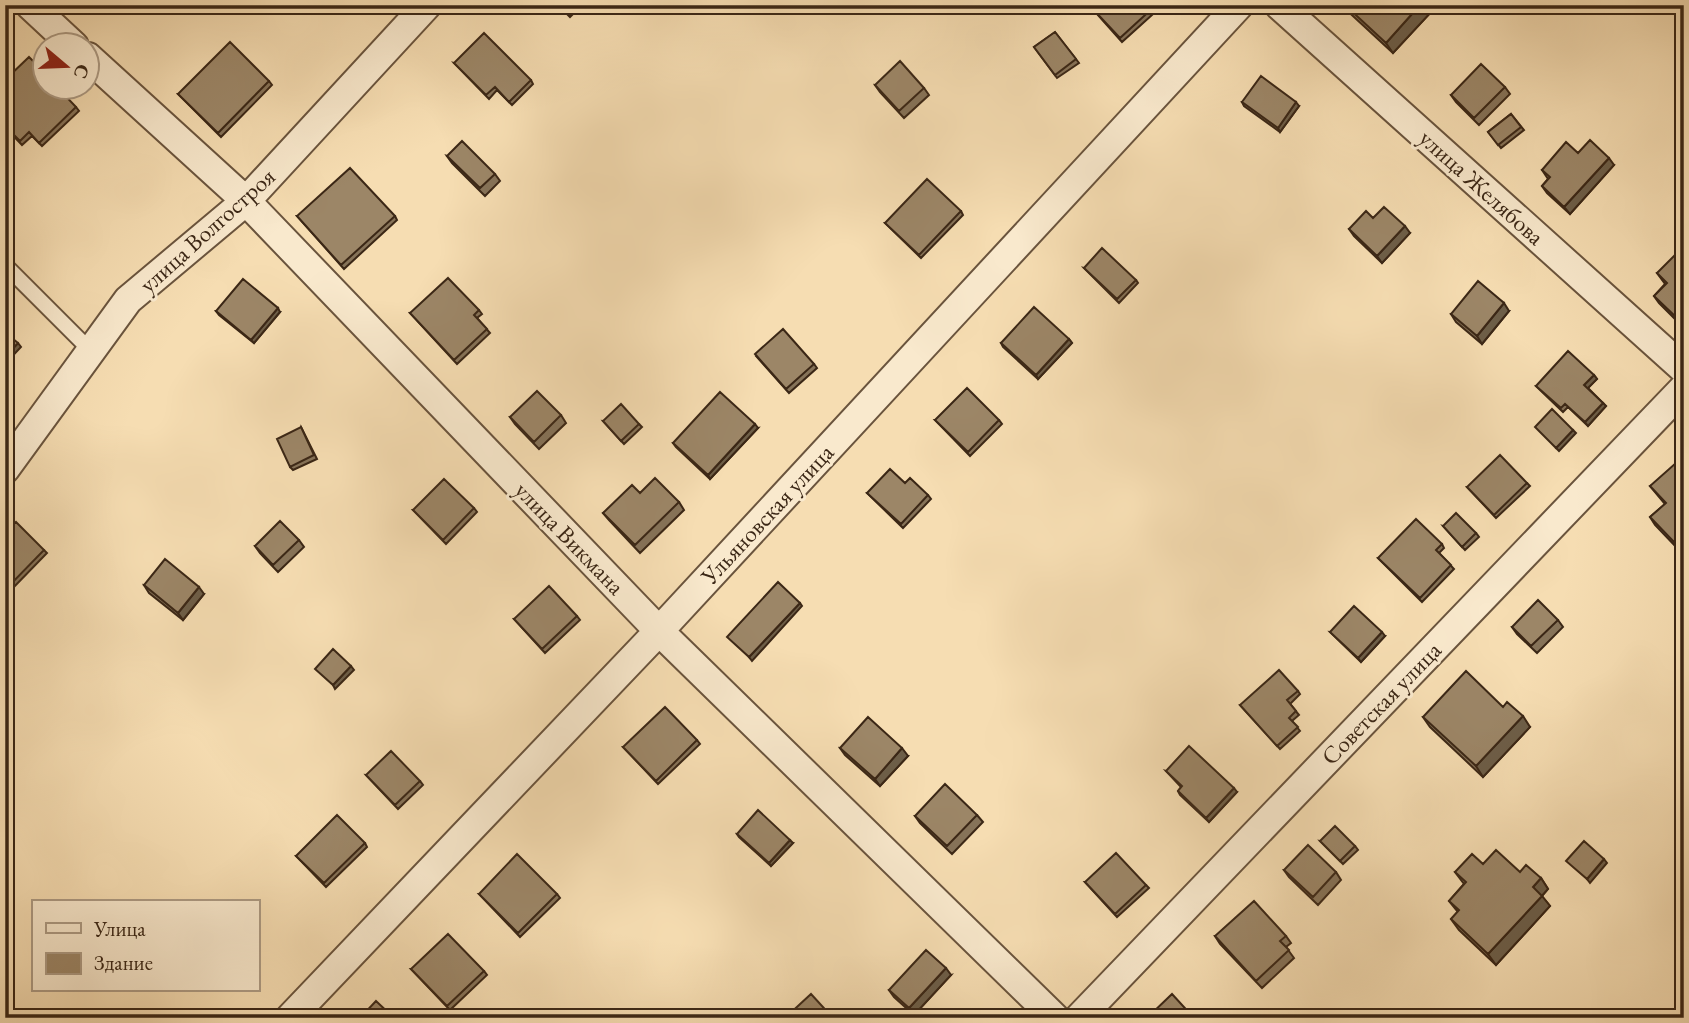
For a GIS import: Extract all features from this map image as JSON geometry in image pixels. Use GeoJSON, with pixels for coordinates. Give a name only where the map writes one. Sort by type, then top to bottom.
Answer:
{"type":"FeatureCollection","features":[{"type":"Feature","properties":{"kind":"street"},"geometry":{"type":"LineString","coordinates":[[30,5],[59,32]]}},
{"type":"Feature","properties":{"kind":"street","name":"улица Волгостроя"},"geometry":{"type":"LineString","coordinates":[[5,469],[128,300],[246,201],[427,5]]}},
{"type":"Feature","properties":{"kind":"street","name":"Ульяновская улица"},"geometry":{"type":"LineString","coordinates":[[289,1018],[659,631],[1238,5]]}},
{"type":"Feature","properties":{"kind":"street","name":"улица Желябова"},"geometry":{"type":"LineString","coordinates":[[1279,5],[1684,369]]}},
{"type":"Feature","properties":{"kind":"street","name":"улица Викмана"},"geometry":{"type":"LineString","coordinates":[[102,70],[246,201],[659,631],[1055,1018]]}},
{"type":"Feature","properties":{"kind":"street","name":"Советская улица"},"geometry":{"type":"LineString","coordinates":[[1079,1018],[1684,388]]}},
{"type":"Feature","properties":{"kind":"lane"},"geometry":{"type":"LineString","coordinates":[[5,265],[91,351]]}},
{"type":"Feature","properties":{"kind":"building"},"geometry":{"type":"Polygon","coordinates":[[[559,5],[576,5],[568,14],[559,5]]]}},
{"type":"Feature","properties":{"kind":"building"},"geometry":{"type":"Polygon","coordinates":[[[1089,5],[1156,5],[1120,38],[1089,5]]]}},
{"type":"Feature","properties":{"kind":"building"},"geometry":{"type":"Polygon","coordinates":[[[1345,5],[1420,5],[1386,43],[1345,5]]]}},
{"type":"Feature","properties":{"kind":"building"},"geometry":{"type":"Polygon","coordinates":[[[1055,32],[1076,59],[1055,75],[1034,47],[1055,32]]]}},
{"type":"Feature","properties":{"kind":"building"},"geometry":{"type":"Polygon","coordinates":[[[484,33],[531,80],[509,102],[495,87],[486,95],[454,63],[484,33]]]}},
{"type":"Feature","properties":{"kind":"building"},"geometry":{"type":"Polygon","coordinates":[[[230,42],[269,81],[218,133],[178,94],[230,42]]]}},
{"type":"Feature","properties":{"kind":"building"},"geometry":{"type":"Polygon","coordinates":[[[29,57],[32,60],[32,102],[71,102],[76,107],[39,143],[29,132],[20,141],[5,126],[5,80],[29,57]]]}},
{"type":"Feature","properties":{"kind":"building"},"geometry":{"type":"Polygon","coordinates":[[[900,61],[924,88],[899,111],[875,85],[900,61]]]}},
{"type":"Feature","properties":{"kind":"building"},"geometry":{"type":"Polygon","coordinates":[[[1481,64],[1505,87],[1474,118],[1451,95],[1481,64]]]}},
{"type":"Feature","properties":{"kind":"building"},"geometry":{"type":"Polygon","coordinates":[[[1261,76],[1296,102],[1278,128],[1242,102],[1261,76]]]}},
{"type":"Feature","properties":{"kind":"building"},"geometry":{"type":"Polygon","coordinates":[[[1511,114],[1521,127],[1498,145],[1488,132],[1511,114]]]}},
{"type":"Feature","properties":{"kind":"building"},"geometry":{"type":"Polygon","coordinates":[[[1590,140],[1609,158],[1564,207],[1542,186],[1550,177],[1542,170],[1566,142],[1578,153],[1590,140]]]}},
{"type":"Feature","properties":{"kind":"building"},"geometry":{"type":"Polygon","coordinates":[[[462,141],[495,174],[480,188],[447,156],[462,141]]]}},
{"type":"Feature","properties":{"kind":"building"},"geometry":{"type":"Polygon","coordinates":[[[350,168],[395,216],[341,265],[297,216],[350,168]]]}},
{"type":"Feature","properties":{"kind":"building"},"geometry":{"type":"Polygon","coordinates":[[[927,179],[961,211],[919,255],[885,223],[927,179]]]}},
{"type":"Feature","properties":{"kind":"building"},"geometry":{"type":"Polygon","coordinates":[[[1384,207],[1405,226],[1377,256],[1349,229],[1366,211],[1373,218],[1384,207]]]}},
{"type":"Feature","properties":{"kind":"building"},"geometry":{"type":"Polygon","coordinates":[[[1102,248],[1136,280],[1117,299],[1084,268],[1102,248]]]}},
{"type":"Feature","properties":{"kind":"building"},"geometry":{"type":"Polygon","coordinates":[[[1675,255],[1684,264],[1684,314],[1678,319],[1654,296],[1667,283],[1657,273],[1675,255]]]}},
{"type":"Feature","properties":{"kind":"building"},"geometry":{"type":"Polygon","coordinates":[[[448,278],[479,310],[474,315],[487,329],[454,360],[410,313],[448,278]]]}},
{"type":"Feature","properties":{"kind":"building"},"geometry":{"type":"Polygon","coordinates":[[[243,279],[278,308],[251,340],[216,311],[243,279]]]}},
{"type":"Feature","properties":{"kind":"building"},"geometry":{"type":"Polygon","coordinates":[[[1478,281],[1504,303],[1477,336],[1451,314],[1478,281]]]}},
{"type":"Feature","properties":{"kind":"building"},"geometry":{"type":"Polygon","coordinates":[[[1034,307],[1069,339],[1036,375],[1001,343],[1034,307]]]}},
{"type":"Feature","properties":{"kind":"building"},"geometry":{"type":"Polygon","coordinates":[[[783,329],[814,364],[786,389],[755,354],[783,329]]]}},
{"type":"Feature","properties":{"kind":"building"},"geometry":{"type":"Polygon","coordinates":[[[5,332],[18,343],[5,357],[5,332]]]}},
{"type":"Feature","properties":{"kind":"building"},"geometry":{"type":"Polygon","coordinates":[[[1568,351],[1594,375],[1584,385],[1603,403],[1585,422],[1565,404],[1561,408],[1536,386],[1568,351]]]}},
{"type":"Feature","properties":{"kind":"building"},"geometry":{"type":"Polygon","coordinates":[[[967,388],[999,420],[968,452],[935,420],[967,388]]]}},
{"type":"Feature","properties":{"kind":"building"},"geometry":{"type":"Polygon","coordinates":[[[537,391],[561,415],[534,442],[510,417],[537,391]]]}},
{"type":"Feature","properties":{"kind":"building"},"geometry":{"type":"Polygon","coordinates":[[[720,392],[755,424],[708,475],[673,443],[720,392]]]}},
{"type":"Feature","properties":{"kind":"building"},"geometry":{"type":"Polygon","coordinates":[[[621,404],[639,424],[621,441],[603,421],[621,404]]]}},
{"type":"Feature","properties":{"kind":"building"},"geometry":{"type":"Polygon","coordinates":[[[1552,409],[1573,430],[1556,448],[1535,427],[1552,409]]]}},
{"type":"Feature","properties":{"kind":"building"},"geometry":{"type":"Polygon","coordinates":[[[301,427],[314,455],[290,467],[277,439],[301,427]]]}},
{"type":"Feature","properties":{"kind":"building"},"geometry":{"type":"Polygon","coordinates":[[[1500,455],[1527,483],[1494,515],[1467,487],[1500,455]]]}},
{"type":"Feature","properties":{"kind":"building"},"geometry":{"type":"Polygon","coordinates":[[[1677,462],[1684,469],[1684,533],[1674,542],[1650,517],[1666,503],[1650,486],[1677,462]]]}},
{"type":"Feature","properties":{"kind":"building"},"geometry":{"type":"Polygon","coordinates":[[[890,469],[905,483],[910,478],[928,495],[901,524],[867,493],[890,469]]]}},
{"type":"Feature","properties":{"kind":"building"},"geometry":{"type":"Polygon","coordinates":[[[655,478],[679,502],[635,545],[603,513],[632,485],[640,493],[655,478]]]}},
{"type":"Feature","properties":{"kind":"building"},"geometry":{"type":"Polygon","coordinates":[[[444,479],[474,508],[443,540],[413,510],[444,479]]]}},
{"type":"Feature","properties":{"kind":"building"},"geometry":{"type":"Polygon","coordinates":[[[1456,513],[1476,533],[1462,547],[1443,526],[1456,513]]]}},
{"type":"Feature","properties":{"kind":"building"},"geometry":{"type":"Polygon","coordinates":[[[1416,519],[1442,544],[1436,550],[1451,565],[1420,598],[1378,558],[1416,519]]]}},
{"type":"Feature","properties":{"kind":"building"},"geometry":{"type":"Polygon","coordinates":[[[280,521],[299,540],[273,565],[255,546],[280,521]]]}},
{"type":"Feature","properties":{"kind":"building"},"geometry":{"type":"Polygon","coordinates":[[[16,522],[44,550],[8,587],[5,585],[5,532],[16,522]]]}},
{"type":"Feature","properties":{"kind":"building"},"geometry":{"type":"Polygon","coordinates":[[[165,559],[199,587],[178,613],[144,585],[165,559]]]}},
{"type":"Feature","properties":{"kind":"building"},"geometry":{"type":"Polygon","coordinates":[[[778,582],[800,603],[749,657],[727,637],[778,582]]]}},
{"type":"Feature","properties":{"kind":"building"},"geometry":{"type":"Polygon","coordinates":[[[549,586],[577,616],[542,649],[514,619],[549,586]]]}},
{"type":"Feature","properties":{"kind":"building"},"geometry":{"type":"Polygon","coordinates":[[[1538,600],[1558,620],[1531,646],[1512,627],[1538,600]]]}},
{"type":"Feature","properties":{"kind":"building"},"geometry":{"type":"Polygon","coordinates":[[[1354,606],[1382,632],[1358,658],[1330,632],[1354,606]]]}},
{"type":"Feature","properties":{"kind":"building"},"geometry":{"type":"Polygon","coordinates":[[[333,649],[351,666],[333,685],[315,669],[333,649]]]}},
{"type":"Feature","properties":{"kind":"building"},"geometry":{"type":"Polygon","coordinates":[[[1279,670],[1298,691],[1287,700],[1296,711],[1289,718],[1298,727],[1277,746],[1240,705],[1279,670]]]}},
{"type":"Feature","properties":{"kind":"building"},"geometry":{"type":"Polygon","coordinates":[[[1466,671],[1503,707],[1507,702],[1523,716],[1476,766],[1423,717],[1466,671]]]}},
{"type":"Feature","properties":{"kind":"building"},"geometry":{"type":"Polygon","coordinates":[[[665,707],[697,740],[656,781],[623,747],[665,707]]]}},
{"type":"Feature","properties":{"kind":"building"},"geometry":{"type":"Polygon","coordinates":[[[868,717],[902,748],[875,779],[840,748],[868,717]]]}},
{"type":"Feature","properties":{"kind":"building"},"geometry":{"type":"Polygon","coordinates":[[[1189,746],[1234,788],[1206,818],[1178,791],[1182,786],[1166,771],[1189,746]]]}},
{"type":"Feature","properties":{"kind":"building"},"geometry":{"type":"Polygon","coordinates":[[[391,751],[420,781],[395,805],[366,775],[391,751]]]}},
{"type":"Feature","properties":{"kind":"building"},"geometry":{"type":"Polygon","coordinates":[[[945,784],[977,815],[947,846],[915,816],[945,784]]]}},
{"type":"Feature","properties":{"kind":"building"},"geometry":{"type":"Polygon","coordinates":[[[758,810],[790,840],[769,863],[737,834],[758,810]]]}},
{"type":"Feature","properties":{"kind":"building"},"geometry":{"type":"Polygon","coordinates":[[[337,815],[365,843],[324,883],[296,856],[337,815]]]}},
{"type":"Feature","properties":{"kind":"building"},"geometry":{"type":"Polygon","coordinates":[[[1335,826],[1355,846],[1340,861],[1320,841],[1335,826]]]}},
{"type":"Feature","properties":{"kind":"building"},"geometry":{"type":"Polygon","coordinates":[[[1584,841],[1604,859],[1587,879],[1566,861],[1584,841]]]}},
{"type":"Feature","properties":{"kind":"building"},"geometry":{"type":"Polygon","coordinates":[[[1308,845],[1336,872],[1313,897],[1284,870],[1308,845]]]}},
{"type":"Feature","properties":{"kind":"building"},"geometry":{"type":"Polygon","coordinates":[[[1496,850],[1520,872],[1526,865],[1541,878],[1533,887],[1542,896],[1488,954],[1451,919],[1459,910],[1449,901],[1466,882],[1455,872],[1472,854],[1483,864],[1496,850]]]}},
{"type":"Feature","properties":{"kind":"building"},"geometry":{"type":"Polygon","coordinates":[[[1116,853],[1146,885],[1115,914],[1085,882],[1116,853]]]}},
{"type":"Feature","properties":{"kind":"building"},"geometry":{"type":"Polygon","coordinates":[[[517,854],[557,894],[518,933],[479,894],[517,854]]]}},
{"type":"Feature","properties":{"kind":"building"},"geometry":{"type":"Polygon","coordinates":[[[1254,901],[1286,936],[1280,941],[1289,950],[1256,981],[1215,936],[1254,901]]]}},
{"type":"Feature","properties":{"kind":"building"},"geometry":{"type":"Polygon","coordinates":[[[448,934],[484,971],[447,1006],[411,969],[448,934]]]}},
{"type":"Feature","properties":{"kind":"building"},"geometry":{"type":"Polygon","coordinates":[[[926,950],[946,968],[909,1008],[889,990],[926,950]]]}},
{"type":"Feature","properties":{"kind":"building"},"geometry":{"type":"Polygon","coordinates":[[[811,994],[833,1018],[785,1018],[811,994]]]}},
{"type":"Feature","properties":{"kind":"building"},"geometry":{"type":"Polygon","coordinates":[[[1172,994],[1194,1018],[1147,1018],[1172,994]]]}},
{"type":"Feature","properties":{"kind":"building"},"geometry":{"type":"Polygon","coordinates":[[[376,1001],[394,1018],[360,1018],[376,1001]]]}}]}
